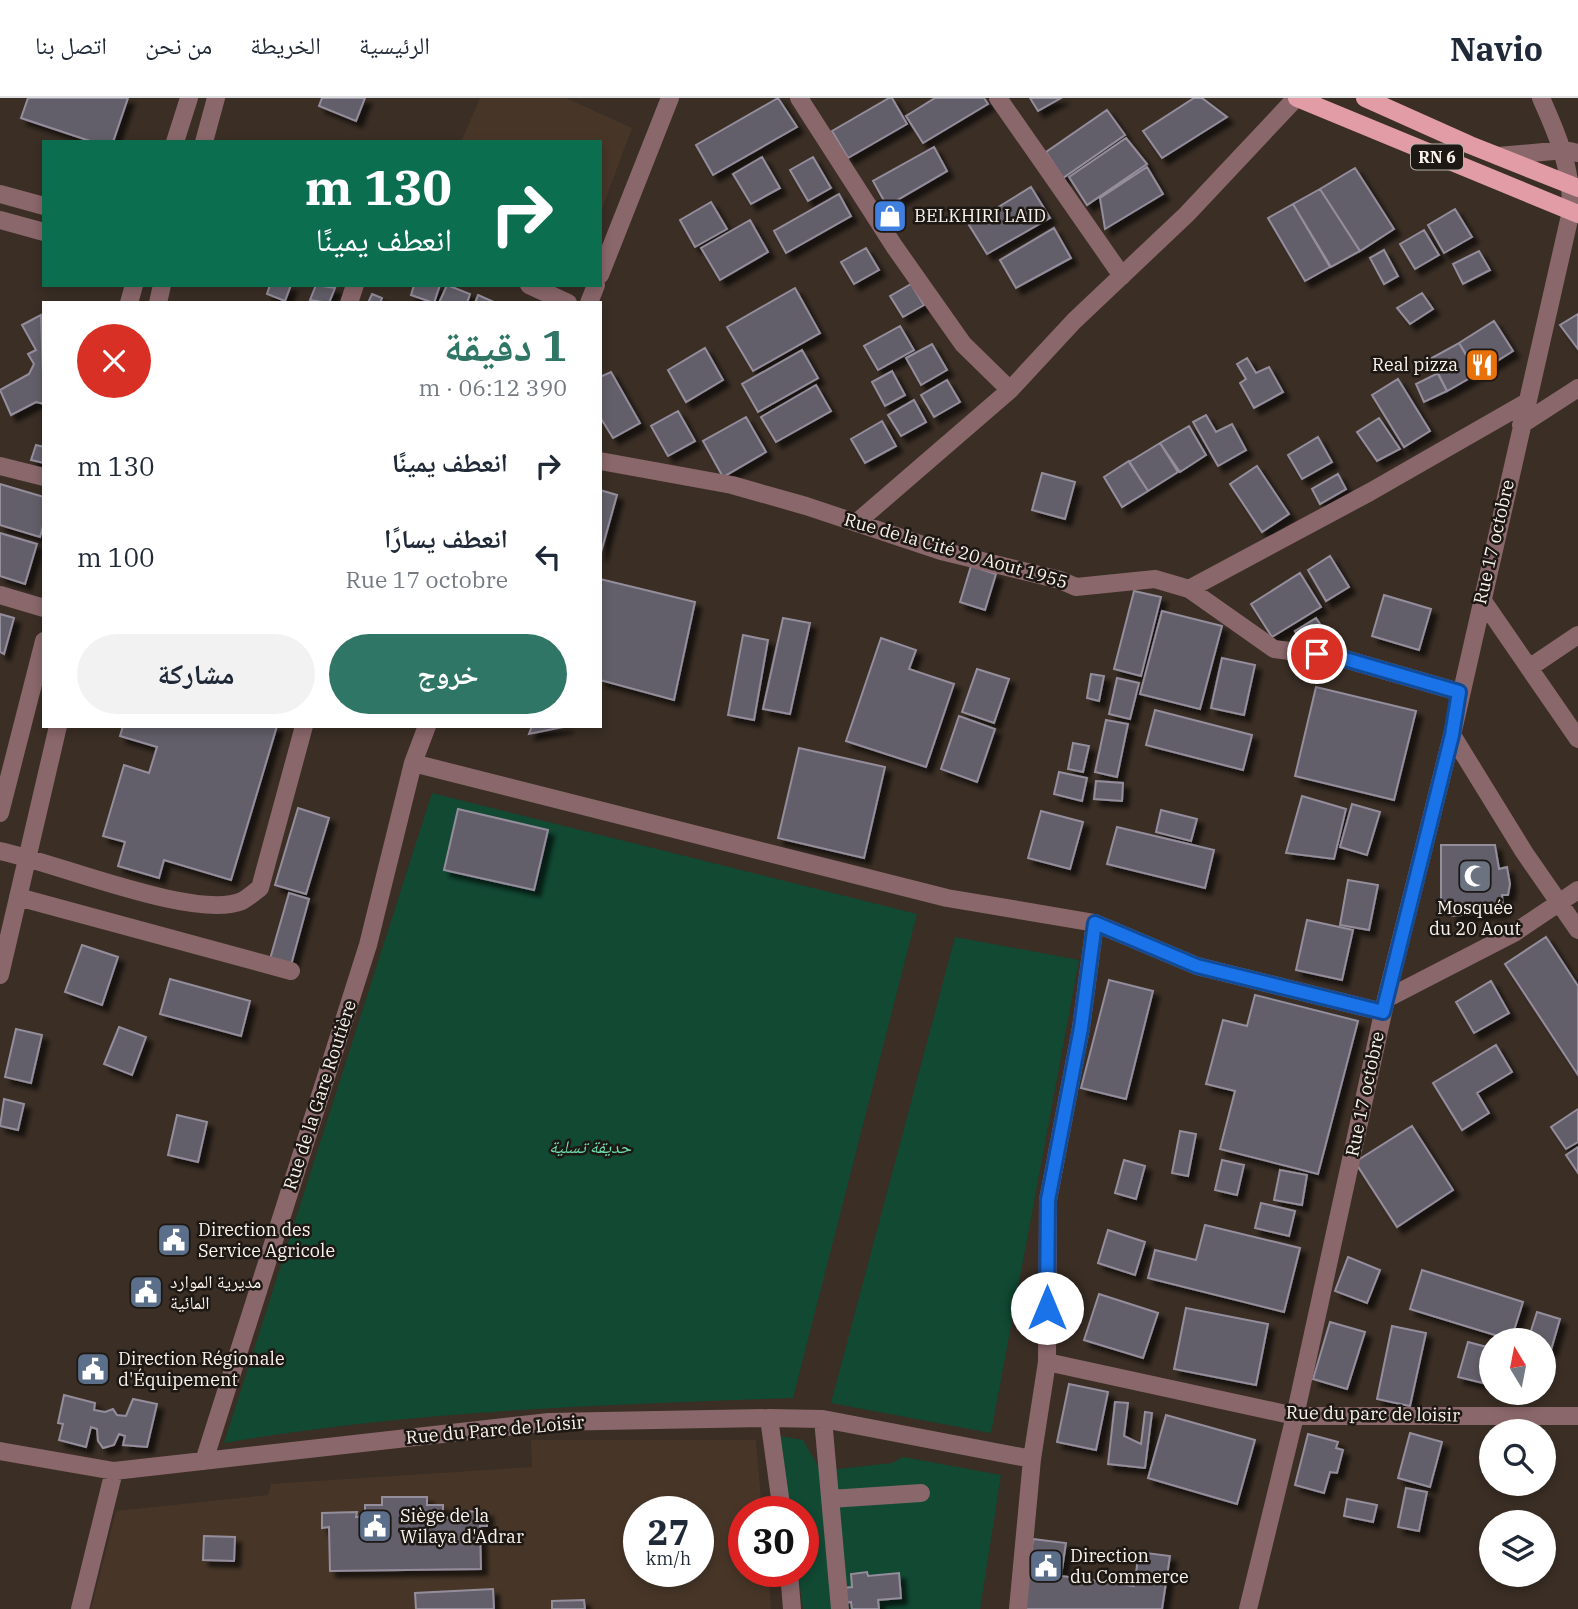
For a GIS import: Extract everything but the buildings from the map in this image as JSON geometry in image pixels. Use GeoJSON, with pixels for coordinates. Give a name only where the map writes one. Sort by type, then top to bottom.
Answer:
{"type":"FeatureCollection","features":[{"type":"Feature","properties":{"kind":"main road","name":"RN 6"},"geometry":{"type":"LineString","coordinates":[[1296,98],[1574,213]]}},
{"type":"Feature","properties":{"kind":"main road","name":"RN 6"},"geometry":{"type":"LineString","coordinates":[[1365,98],[1575,186]]}},
{"type":"Feature","properties":{"kind":"street"},"geometry":{"type":"LineString","coordinates":[[176,140],[189,98]]}},
{"type":"Feature","properties":{"kind":"street"},"geometry":{"type":"LineString","coordinates":[[205,140],[216,98]]}},
{"type":"Feature","properties":{"kind":"street"},"geometry":{"type":"LineString","coordinates":[[602,270],[670,98]]}},
{"type":"Feature","properties":{"kind":"street"},"geometry":{"type":"LineString","coordinates":[[799,98],[935,306],[963,344],[1010,390]]}},
{"type":"Feature","properties":{"kind":"street"},"geometry":{"type":"LineString","coordinates":[[998,98],[1122,276]]}},
{"type":"Feature","properties":{"kind":"street"},"geometry":{"type":"LineString","coordinates":[[856,523],[1010,390],[1187,214],[1296,98]]}},
{"type":"Feature","properties":{"kind":"street","name":"Rue 17 octobre"},"geometry":{"type":"LineString","coordinates":[[1248,1609],[1295,1416],[1385,1005],[1452,735],[1459,692],[1521,425],[1574,213],[1575,186],[1571,152],[1541,98]]}},
{"type":"Feature","properties":{"kind":"street"},"geometry":{"type":"LineString","coordinates":[[1498,156],[1571,152]]}},
{"type":"Feature","properties":{"kind":"street"},"geometry":{"type":"LineString","coordinates":[[0,194],[42,205]]}},
{"type":"Feature","properties":{"kind":"street"},"geometry":{"type":"LineString","coordinates":[[0,220],[42,231]]}},
{"type":"Feature","properties":{"kind":"street"},"geometry":{"type":"LineString","coordinates":[[533,287],[564,301]]}},
{"type":"Feature","properties":{"kind":"street"},"geometry":{"type":"LineString","coordinates":[[1521,425],[1578,388]]}},
{"type":"Feature","properties":{"kind":"street"},"geometry":{"type":"LineString","coordinates":[[1189,589],[1370,492],[1527,402]]}},
{"type":"Feature","properties":{"kind":"street","name":"Rue de la Cité 20 Aout 1955"},"geometry":{"type":"LineString","coordinates":[[602,461],[732,485],[941,551],[1060,580],[1076,587],[1155,579],[1189,589],[1274,649],[1338,657],[1459,692]]}},
{"type":"Feature","properties":{"kind":"street"},"geometry":{"type":"LineString","coordinates":[[0,466],[42,476]]}},
{"type":"Feature","properties":{"kind":"street"},"geometry":{"type":"LineString","coordinates":[[0,595],[42,607]]}},
{"type":"Feature","properties":{"kind":"street"},"geometry":{"type":"LineString","coordinates":[[1481,598],[1578,739]]}},
{"type":"Feature","properties":{"kind":"street"},"geometry":{"type":"LineString","coordinates":[[1529,668],[1578,635]]}},
{"type":"Feature","properties":{"kind":"street"},"geometry":{"type":"LineString","coordinates":[[0,813],[2,794],[42,648]]}},
{"type":"Feature","properties":{"kind":"street"},"geometry":{"type":"LineString","coordinates":[[0,975],[58,728]]}},
{"type":"Feature","properties":{"kind":"street"},"geometry":{"type":"LineString","coordinates":[[0,851],[27,856],[176,901],[221,905],[242,901],[260,888],[303,728]]}},
{"type":"Feature","properties":{"kind":"street","name":"Rue de la Gare Routière"},"geometry":{"type":"LineString","coordinates":[[204,1461],[368,945],[413,763],[426,728]]}},
{"type":"Feature","properties":{"kind":"street"},"geometry":{"type":"LineString","coordinates":[[1452,735],[1578,930]]}},
{"type":"Feature","properties":{"kind":"street"},"geometry":{"type":"LineString","coordinates":[[413,763],[947,898],[1095,923],[1197,966],[1385,1005],[1514,933],[1578,890]]}},
{"type":"Feature","properties":{"kind":"street"},"geometry":{"type":"LineString","coordinates":[[18,897],[290,971]]}},
{"type":"Feature","properties":{"kind":"street"},"geometry":{"type":"LineString","coordinates":[[1018,1609],[1032,1459],[1047,1362],[1048,1200],[1081,1028],[1095,923]]}},
{"type":"Feature","properties":{"kind":"street","name":"Rue du parc de loisir"},"geometry":{"type":"LineString","coordinates":[[1047,1362],[1295,1416],[1578,1416]]}},
{"type":"Feature","properties":{"kind":"street"},"geometry":{"type":"LineString","coordinates":[[769,1418],[780,1496]]}},
{"type":"Feature","properties":{"kind":"street","name":"Rue du Parc de Loisir"},"geometry":{"type":"LineString","coordinates":[[0,1451],[114,1471],[549,1422],[769,1418],[822,1419],[1032,1459]]}},
{"type":"Feature","properties":{"kind":"street"},"geometry":{"type":"LineString","coordinates":[[822,1419],[839,1609]]}},
{"type":"Feature","properties":{"kind":"street"},"geometry":{"type":"LineString","coordinates":[[80,1609],[114,1471]]}},
{"type":"Feature","properties":{"kind":"street"},"geometry":{"type":"LineString","coordinates":[[830,1499],[921,1493]]}},
{"type":"Feature","properties":{"kind":"street"},"geometry":{"type":"LineString","coordinates":[[790,1587],[792,1609]]}},
{"type":"Feature","properties":{"kind":"shaded area"},"geometry":{"type":"Polygon","coordinates":[[[480,98],[566,98],[632,128],[602,209],[602,140],[462,140],[480,98]]]}},
{"type":"Feature","properties":{"kind":"shaded area","name":"Siège de la Wilaya d'Adrar"},"geometry":{"type":"Polygon","coordinates":[[[531,1440],[756,1440],[761,1496],[728,1496],[728,1587],[769,1587],[771,1609],[91,1609],[116,1511],[268,1495],[271,1484],[532,1467],[531,1440]]]}},
{"type":"Feature","properties":{"kind":"green space","name":"حديقة تسلية"},"geometry":{"type":"Polygon","coordinates":[[[432,793],[917,914],[793,1398],[437,1416],[224,1443],[432,793]]]}},
{"type":"Feature","properties":{"kind":"green space"},"geometry":{"type":"Polygon","coordinates":[[[955,937],[1079,960],[991,1433],[831,1403],[955,937]]]}},
{"type":"Feature","properties":{"kind":"green space"},"geometry":{"type":"Polygon","coordinates":[[[779,1436],[803,1440],[821,1471],[892,1463],[903,1457],[1001,1475],[980,1609],[803,1609],[800,1587],[819,1587],[819,1496],[787,1496],[779,1436]]]}},
{"type":"Feature","properties":{"kind":"place","name":"BELKHIRI LAID"},"geometry":{"type":"Point","coordinates":[890,216]}},
{"type":"Feature","properties":{"kind":"place","name":"Real pizza"},"geometry":{"type":"Point","coordinates":[1482,365]}},
{"type":"Feature","properties":{"kind":"place","name":"Mosquée du 20 Aout"},"geometry":{"type":"Point","coordinates":[1475,876]}},
{"type":"Feature","properties":{"kind":"place","name":"Direction des Service Agricole"},"geometry":{"type":"Point","coordinates":[174,1240]}},
{"type":"Feature","properties":{"kind":"place","name":"مديرية الموارد المائية"},"geometry":{"type":"Point","coordinates":[146,1292]}},
{"type":"Feature","properties":{"kind":"place","name":"Direction Régionale d'Équipement"},"geometry":{"type":"Point","coordinates":[93,1369]}},
{"type":"Feature","properties":{"kind":"place","name":"Siège de la Wilaya d'Adrar"},"geometry":{"type":"Point","coordinates":[375,1526]}},
{"type":"Feature","properties":{"kind":"place","name":"Direction du Commerce"},"geometry":{"type":"Point","coordinates":[1046,1566]}},
{"type":"Feature","properties":{"kind":"route"},"geometry":{"type":"LineString","coordinates":[[1047,1308],[1048,1200],[1081,1028],[1095,923],[1197,966],[1383,1012],[1452,735],[1459,692],[1338,657],[1317,654]]}}]}
